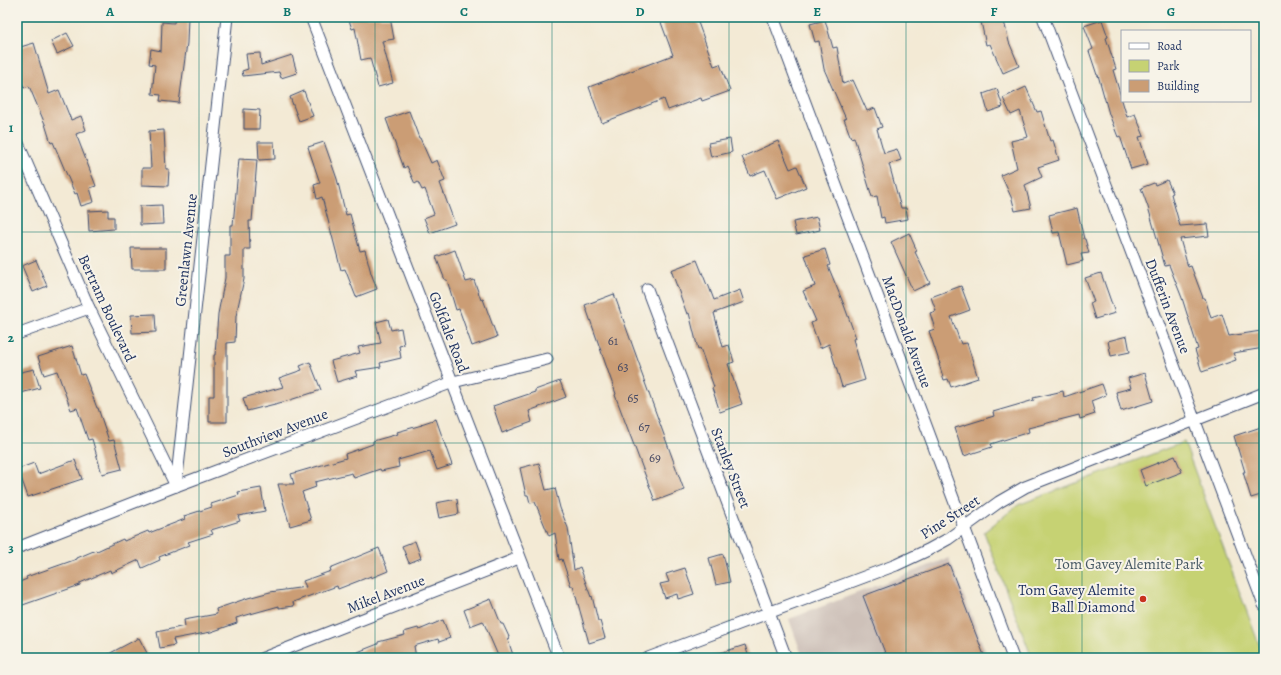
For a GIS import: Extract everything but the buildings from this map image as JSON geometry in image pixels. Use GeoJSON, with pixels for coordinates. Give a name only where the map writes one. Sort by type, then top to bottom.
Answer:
{"type":"FeatureCollection","features":[{"type":"Feature","properties":{"kind":"street","name":"Greenlawn Avenue"},"geometry":{"type":"LineString","coordinates":[[176,486],[227,17]]}},
{"type":"Feature","properties":{"kind":"street","name":"Golfdale Road"},"geometry":{"type":"LineString","coordinates":[[311,17],[453,382],[519,558],[559,658]]}},
{"type":"Feature","properties":{"kind":"street","name":"MacDonald Avenue"},"geometry":{"type":"LineString","coordinates":[[773,17],[1013,658]]}},
{"type":"Feature","properties":{"kind":"street","name":"Dufferin Avenue"},"geometry":{"type":"LineString","coordinates":[[1043,17],[1264,605]]}},
{"type":"Feature","properties":{"kind":"street","name":"Bertram Boulevard"},"geometry":{"type":"LineString","coordinates":[[18,145],[89,308],[176,486]]}},
{"type":"Feature","properties":{"kind":"street","name":"Stanley Street"},"geometry":{"type":"LineString","coordinates":[[647,289],[786,658]]}},
{"type":"Feature","properties":{"kind":"street"},"geometry":{"type":"LineString","coordinates":[[17,334],[89,308]]}},
{"type":"Feature","properties":{"kind":"street","name":"Southview Avenue"},"geometry":{"type":"LineString","coordinates":[[17,548],[176,486],[453,382],[547,359]]}},
{"type":"Feature","properties":{"kind":"street","name":"Pine Street"},"geometry":{"type":"LineString","coordinates":[[648,658],[896,565],[948,539],[999,502],[1025,487],[1264,393]]}},
{"type":"Feature","properties":{"kind":"street","name":"Mikel Avenue"},"geometry":{"type":"LineString","coordinates":[[263,658],[519,558]]}},
{"type":"Feature","properties":{"kind":"shaded area"},"geometry":{"type":"Polygon","coordinates":[[[949,558],[988,658],[803,658],[789,619],[949,558]]]}},
{"type":"Feature","properties":{"kind":"green space","name":"Tom Gavey Alemite Park"},"geometry":{"type":"Polygon","coordinates":[[[1184,442],[1264,658],[1032,658],[984,532],[1018,505],[1184,442]]]}},
{"type":"Feature","properties":{"kind":"place","name":"Tom Gavey Alemite Ball Diamond"},"geometry":{"type":"Point","coordinates":[1143,599]}}]}
